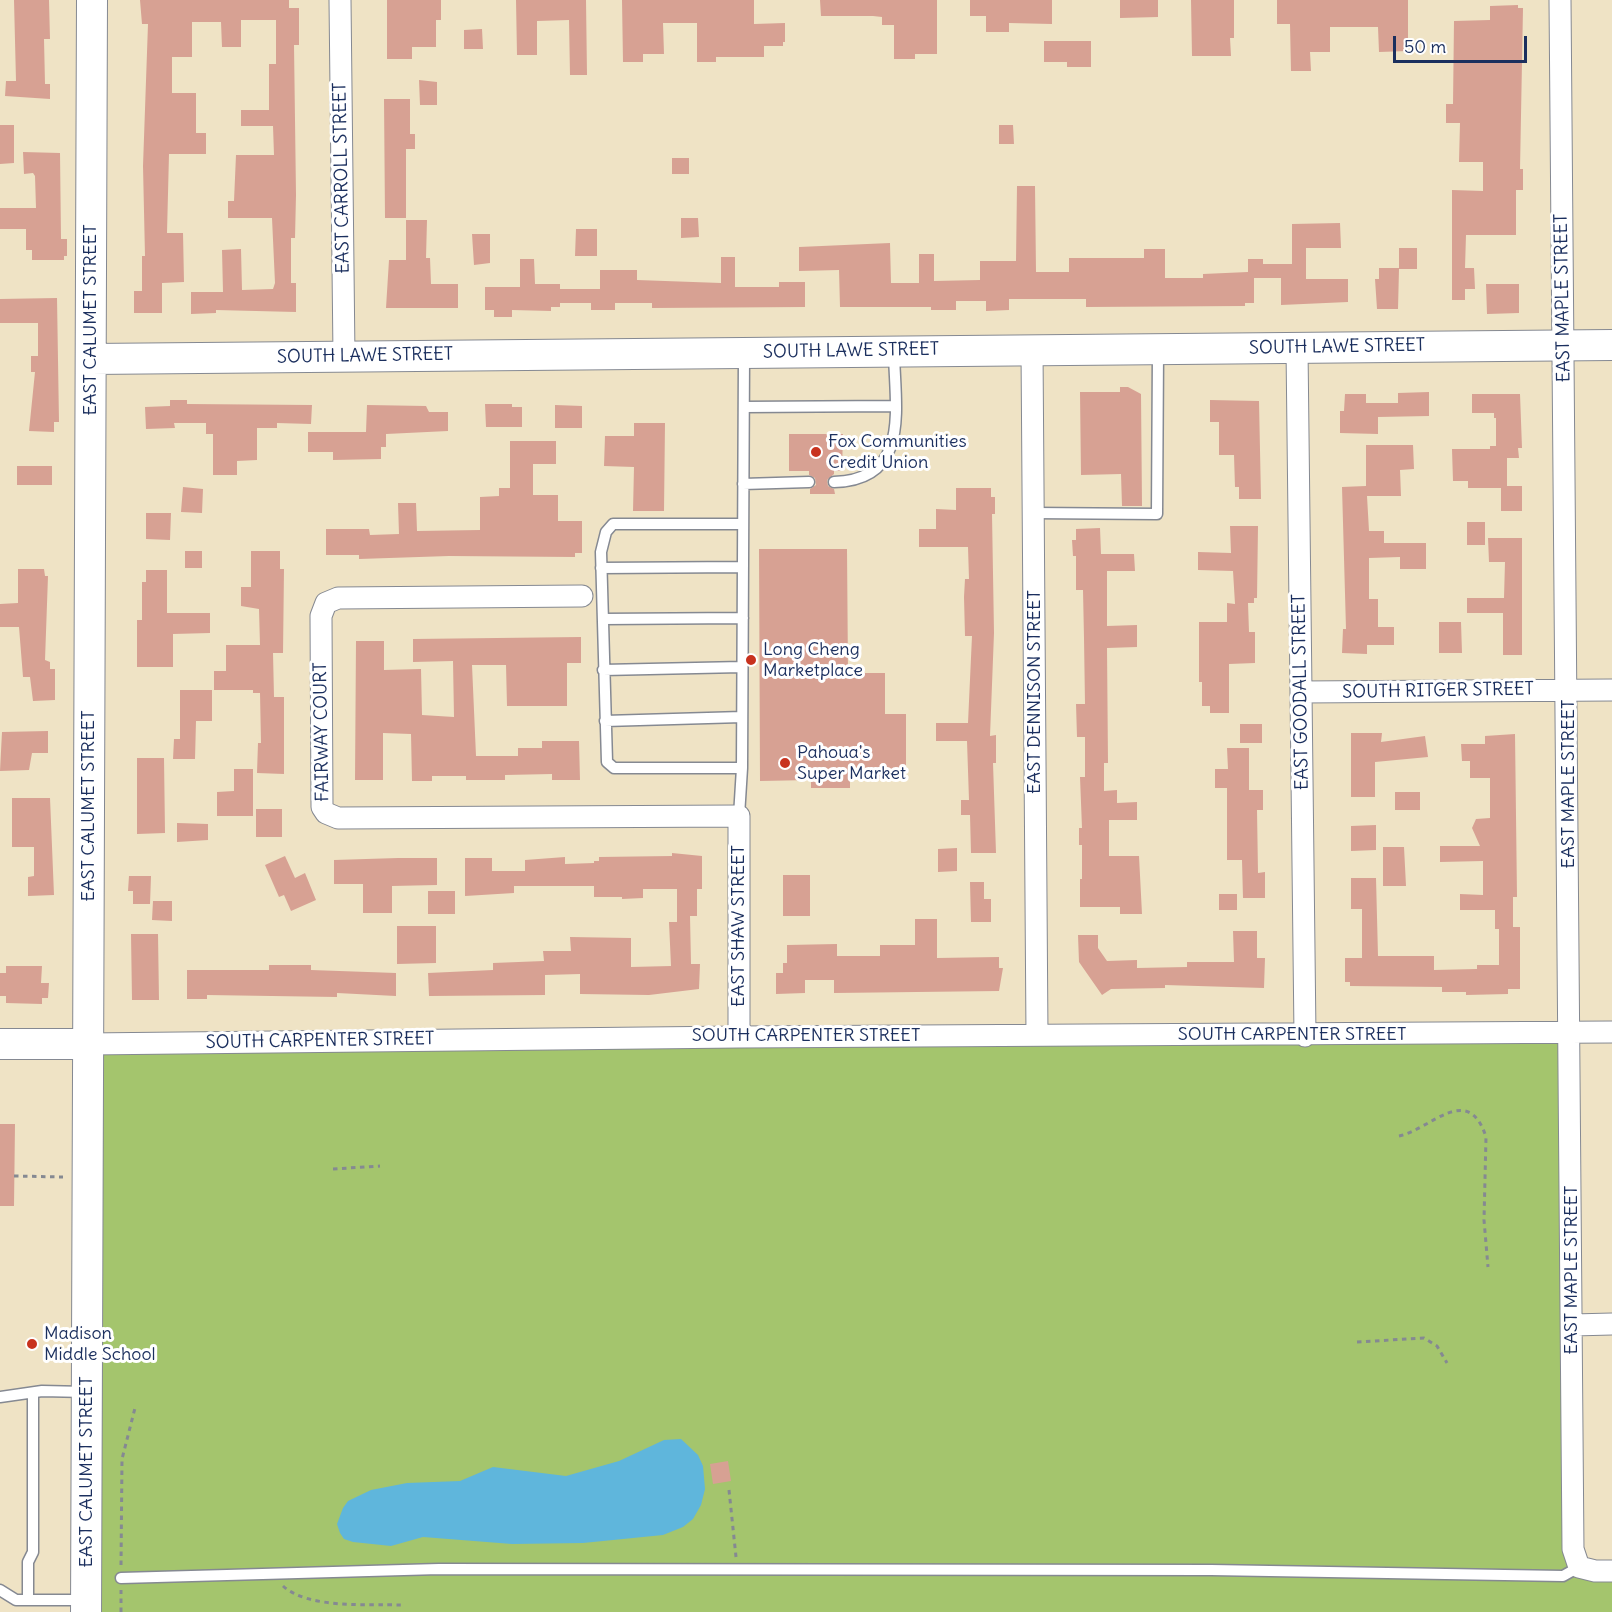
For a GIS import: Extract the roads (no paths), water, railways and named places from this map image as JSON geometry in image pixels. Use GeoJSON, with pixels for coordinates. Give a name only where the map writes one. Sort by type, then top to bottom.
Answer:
{"type":"FeatureCollection","features":[{"type":"Feature","properties":{"kind":"main road","name":"EAST CALUMET STREET"},"geometry":{"type":"LineString","coordinates":[[86,1606],[92,0]]}},
{"type":"Feature","properties":{"kind":"main road","name":"SOUTH LAWE STREET"},"geometry":{"type":"LineString","coordinates":[[91,359],[1612,345]]}},
{"type":"Feature","properties":{"kind":"main road","name":"SOUTH CARPENTER STREET"},"geometry":{"type":"LineString","coordinates":[[0,1044],[87,1044]]}},
{"type":"Feature","properties":{"kind":"street","name":"EAST CARROLL STREET"},"geometry":{"type":"LineString","coordinates":[[340,0],[344,356]]}},
{"type":"Feature","properties":{"kind":"street","name":"EAST MAPLE STREET"},"geometry":{"type":"LineString","coordinates":[[1560,0],[1568,690],[1573,1550],[1579,1567]]}},
{"type":"Feature","properties":{"kind":"street","name":"EAST GOODALL STREET"},"geometry":{"type":"LineString","coordinates":[[1297,348],[1305,1036]]}},
{"type":"Feature","properties":{"kind":"street","name":"EAST DENNISON STREET"},"geometry":{"type":"LineString","coordinates":[[1032,349],[1037,1035]]}},
{"type":"Feature","properties":{"kind":"street","name":"FAIRWAY COURT"},"geometry":{"type":"LineString","coordinates":[[592,596],[338,597],[326,603],[321,616],[321,799],[326,813],[338,818],[739,816]]}},
{"type":"Feature","properties":{"kind":"street","name":"SOUTH RITGER STREET"},"geometry":{"type":"LineString","coordinates":[[1301,692],[1612,690]]}},
{"type":"Feature","properties":{"kind":"street","name":"EAST SHAW STREET"},"geometry":{"type":"LineString","coordinates":[[739,816],[739,1037]]}},
{"type":"Feature","properties":{"kind":"street","name":"SOUTH CARPENTER STREET"},"geometry":{"type":"LineString","coordinates":[[87,1044],[739,1037],[1305,1036],[1612,1032]]}},
{"type":"Feature","properties":{"kind":"street"},"geometry":{"type":"LineString","coordinates":[[1573,1325],[1612,1324]]}},
{"type":"Feature","properties":{"kind":"street"},"geometry":{"type":"LineString","coordinates":[[1579,1567],[1595,1571],[1612,1571]]}},
{"type":"Feature","properties":{"kind":"lane"},"geometry":{"type":"LineString","coordinates":[[1033,513],[1157,514],[1158,349]]}},
{"type":"Feature","properties":{"kind":"lane"},"geometry":{"type":"LineString","coordinates":[[834,482],[850,482],[878,470],[895,443],[894,351]]}},
{"type":"Feature","properties":{"kind":"lane"},"geometry":{"type":"LineString","coordinates":[[739,816],[742,768],[744,352]]}},
{"type":"Feature","properties":{"kind":"lane"},"geometry":{"type":"LineString","coordinates":[[744,407],[896,406]]}},
{"type":"Feature","properties":{"kind":"lane"},"geometry":{"type":"LineString","coordinates":[[743,484],[809,482]]}},
{"type":"Feature","properties":{"kind":"lane"},"geometry":{"type":"LineString","coordinates":[[742,768],[614,768],[607,762],[603,619],[592,596],[601,568],[601,552],[606,532],[613,524],[743,524]]}},
{"type":"Feature","properties":{"kind":"lane"},"geometry":{"type":"LineString","coordinates":[[601,568],[743,567]]}},
{"type":"Feature","properties":{"kind":"lane"},"geometry":{"type":"LineString","coordinates":[[603,619],[743,618]]}},
{"type":"Feature","properties":{"kind":"lane"},"geometry":{"type":"LineString","coordinates":[[603,670],[742,667]]}},
{"type":"Feature","properties":{"kind":"lane"},"geometry":{"type":"LineString","coordinates":[[605,721],[742,717]]}},
{"type":"Feature","properties":{"kind":"lane"},"geometry":{"type":"LineString","coordinates":[[0,1397],[33,1393],[87,1392]]}},
{"type":"Feature","properties":{"kind":"lane"},"geometry":{"type":"LineString","coordinates":[[28,1600],[28,1562],[33,1552],[33,1393]]}},
{"type":"Feature","properties":{"kind":"lane"},"geometry":{"type":"LineString","coordinates":[[121,1578],[439,1569],[1211,1570],[1563,1576],[1579,1567]]}},
{"type":"Feature","properties":{"kind":"lane"},"geometry":{"type":"LineString","coordinates":[[0,1590],[16,1600],[86,1606]]}},
{"type":"Feature","properties":{"kind":"water"},"geometry":{"type":"Polygon","coordinates":[[[681,1439],[698,1455],[703,1466],[705,1489],[701,1505],[693,1519],[683,1527],[663,1535],[583,1543],[512,1544],[423,1537],[391,1546],[344,1539],[337,1524],[348,1501],[371,1490],[407,1483],[460,1481],[493,1467],[566,1476],[619,1461],[664,1440],[681,1439]]]}},
{"type":"Feature","properties":{"kind":"place","name":"Fox Communities Credit Union"},"geometry":{"type":"Point","coordinates":[816,452]}},
{"type":"Feature","properties":{"kind":"place","name":"Long Cheng Marketplace"},"geometry":{"type":"Point","coordinates":[751,660]}},
{"type":"Feature","properties":{"kind":"place","name":"Pahoua's Super Market"},"geometry":{"type":"Point","coordinates":[785,763]}},
{"type":"Feature","properties":{"kind":"place","name":"Madison Middle School"},"geometry":{"type":"Point","coordinates":[32,1344]}}]}
